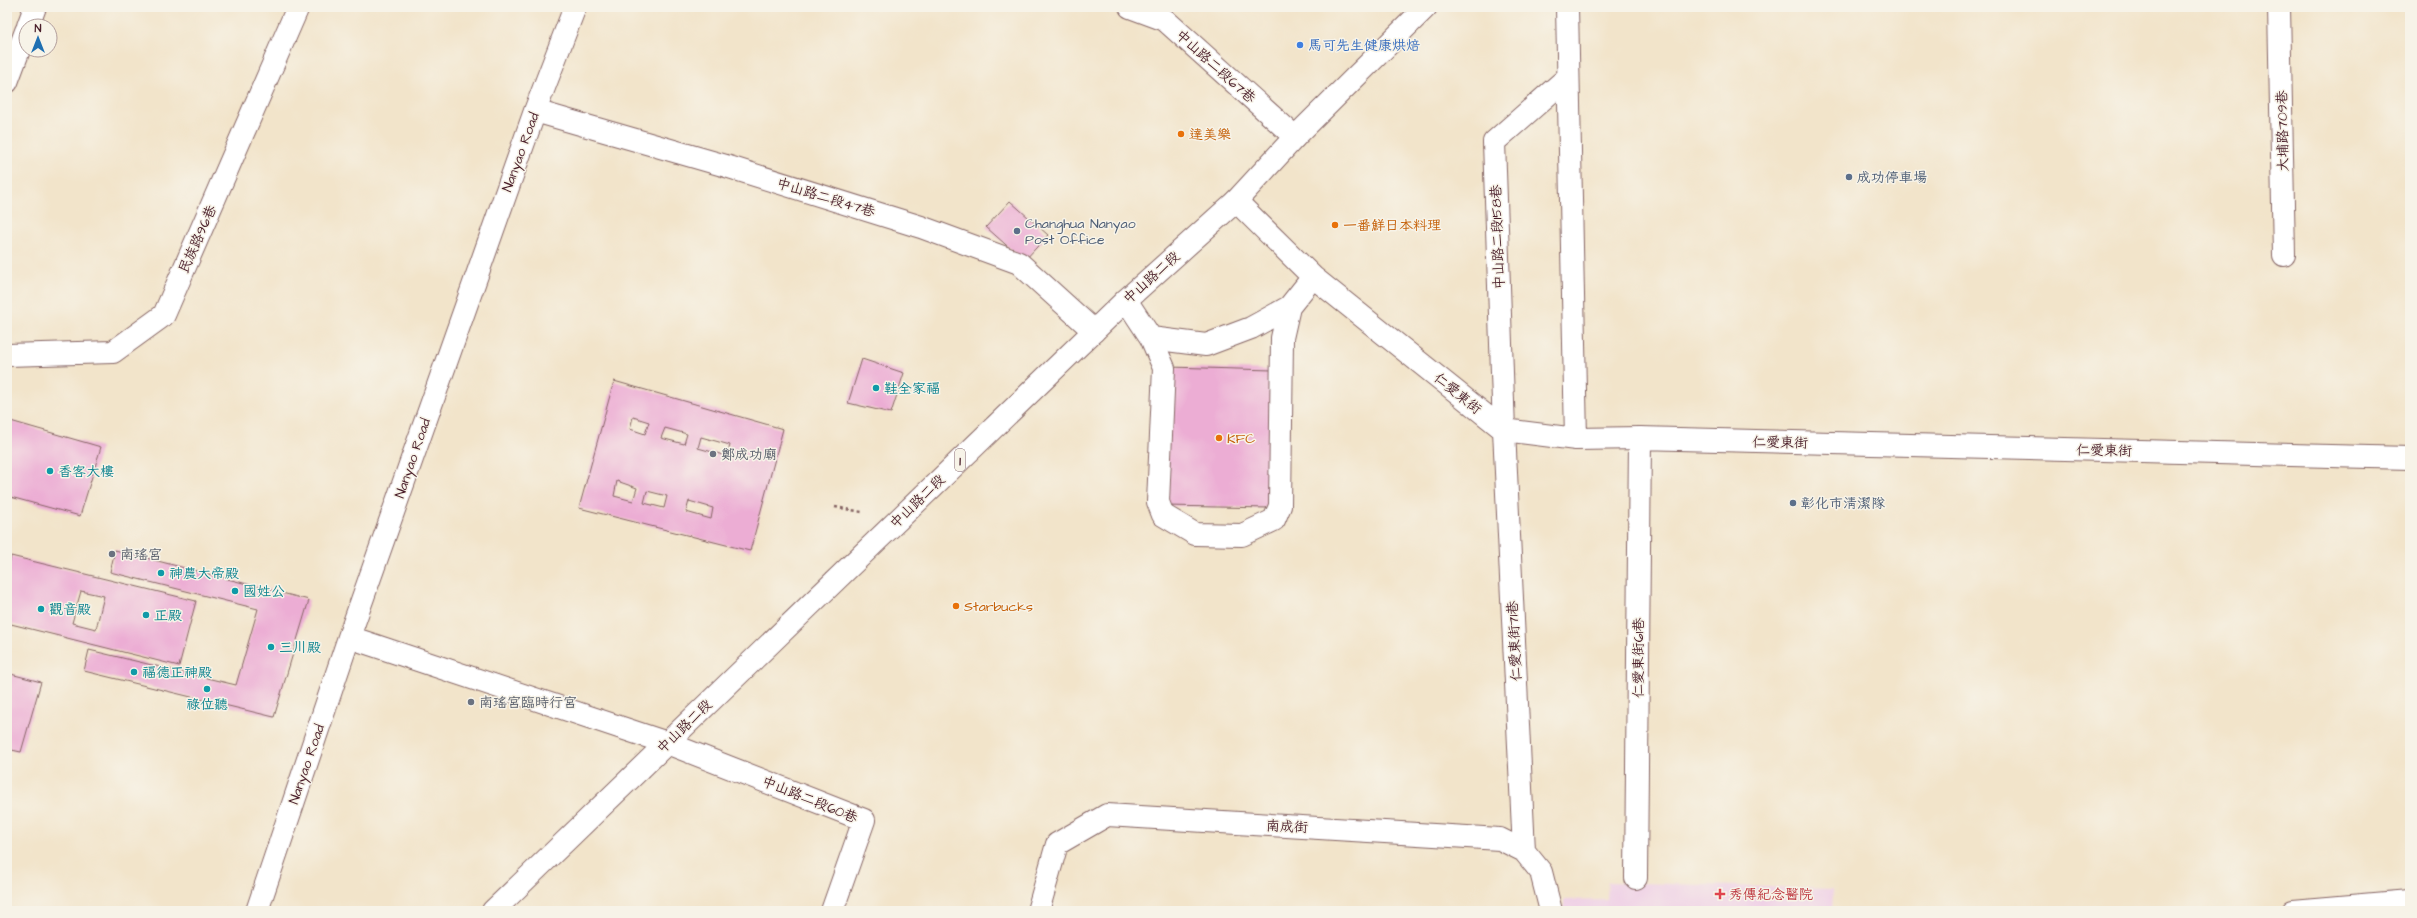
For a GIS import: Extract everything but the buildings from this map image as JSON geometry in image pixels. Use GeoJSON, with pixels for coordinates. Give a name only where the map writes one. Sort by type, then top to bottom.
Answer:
{"type":"FeatureCollection","features":[{"type":"Feature","properties":{"kind":"street"},"geometry":{"type":"LineString","coordinates":[[31,18],[35,7]]}},
{"type":"Feature","properties":{"kind":"street","name":"民族路96巷"},"geometry":{"type":"LineString","coordinates":[[7,355],[113,352],[164,315],[298,7]]}},
{"type":"Feature","properties":{"kind":"street","name":"Nanyao Road"},"geometry":{"type":"LineString","coordinates":[[257,911],[348,637],[535,111],[575,7]]}},
{"type":"Feature","properties":{"kind":"street","name":"中山路二段67巷"},"geometry":{"type":"LineString","coordinates":[[1130,7],[1165,20],[1295,137]]}},
{"type":"Feature","properties":{"kind":"street","name":"中山路二段"},"geometry":{"type":"LineString","coordinates":[[493,911],[1094,330],[1236,201],[1295,137],[1426,7]]}},
{"type":"Feature","properties":{"kind":"street"},"geometry":{"type":"LineString","coordinates":[[1567,7],[1576,439]]}},
{"type":"Feature","properties":{"kind":"street","name":"大埔路709巷"},"geometry":{"type":"LineString","coordinates":[[2279,7],[2284,254]]}},
{"type":"Feature","properties":{"kind":"street"},"geometry":{"type":"LineString","coordinates":[[7,82],[18,52]]}},
{"type":"Feature","properties":{"kind":"street","name":"中山路二段158巷"},"geometry":{"type":"LineString","coordinates":[[1504,430],[1494,142],[1568,78]]}},
{"type":"Feature","properties":{"kind":"street","name":"中山路二段47巷"},"geometry":{"type":"LineString","coordinates":[[535,111],[726,166],[914,225],[1019,263],[1094,330]]}},
{"type":"Feature","properties":{"kind":"street","name":"仁愛東街"},"geometry":{"type":"LineString","coordinates":[[1236,201],[1313,277],[1504,430],[1576,439],[1640,438],[2410,458]]}},
{"type":"Feature","properties":{"kind":"street"},"geometry":{"type":"LineString","coordinates":[[1151,338],[1206,344],[1251,328],[1289,307],[1313,277]]}},
{"type":"Feature","properties":{"kind":"street"},"geometry":{"type":"LineString","coordinates":[[1126,300],[1151,338],[1164,368],[1158,502],[1163,515],[1195,534],[1242,535],[1274,520],[1280,506],[1282,338],[1289,307]]}},
{"type":"Feature","properties":{"kind":"street","name":"仁愛東街71巷"},"geometry":{"type":"LineString","coordinates":[[1504,430],[1524,851]]}},
{"type":"Feature","properties":{"kind":"street","name":"仁愛東街61巷"},"geometry":{"type":"LineString","coordinates":[[1636,878],[1640,438]]}},
{"type":"Feature","properties":{"kind":"street"},"geometry":{"type":"LineString","coordinates":[[348,637],[667,742]]}},
{"type":"Feature","properties":{"kind":"street","name":"中山路二段60巷"},"geometry":{"type":"LineString","coordinates":[[667,742],[864,820],[832,911]]}},
{"type":"Feature","properties":{"kind":"street","name":"南成街"},"geometry":{"type":"LineString","coordinates":[[1038,911],[1057,844],[1107,815],[1500,839],[1524,851],[1541,872],[1552,911]]}},
{"type":"Feature","properties":{"kind":"street"},"geometry":{"type":"LineString","coordinates":[[2293,911],[2410,901]]}},
{"type":"Feature","properties":{"kind":"shaded area","name":"秀傳紀念醫院"},"geometry":{"type":"Polygon","coordinates":[[[1608,882],[1833,889],[1832,911],[1564,911],[1564,900],[1607,899],[1608,882]]]}},
{"type":"Feature","properties":{"kind":"place","name":"馬可先生健康烘焙"},"geometry":{"type":"Point","coordinates":[1300,45]}},
{"type":"Feature","properties":{"kind":"place","name":"達美樂"},"geometry":{"type":"Point","coordinates":[1181,134]}},
{"type":"Feature","properties":{"kind":"place","name":"成功停車場"},"geometry":{"type":"Point","coordinates":[1849,177]}},
{"type":"Feature","properties":{"kind":"place","name":"一番鮮日本料理"},"geometry":{"type":"Point","coordinates":[1335,225]}},
{"type":"Feature","properties":{"kind":"place","name":"Changhua Nanyao Post Office"},"geometry":{"type":"Point","coordinates":[1017,231]}},
{"type":"Feature","properties":{"kind":"place","name":"鞋全家福"},"geometry":{"type":"Point","coordinates":[876,388]}},
{"type":"Feature","properties":{"kind":"place","name":"KFC"},"geometry":{"type":"Point","coordinates":[1219,438]}},
{"type":"Feature","properties":{"kind":"place","name":"鄭成功廟"},"geometry":{"type":"Point","coordinates":[713,454]}},
{"type":"Feature","properties":{"kind":"place","name":"香客大樓"},"geometry":{"type":"Point","coordinates":[50,471]}},
{"type":"Feature","properties":{"kind":"place","name":"彰化市清潔隊"},"geometry":{"type":"Point","coordinates":[1793,503]}},
{"type":"Feature","properties":{"kind":"place","name":"南瑤宮"},"geometry":{"type":"Point","coordinates":[112,554]}},
{"type":"Feature","properties":{"kind":"place","name":"神農大帝殿"},"geometry":{"type":"Point","coordinates":[161,573]}},
{"type":"Feature","properties":{"kind":"place","name":"國姓公"},"geometry":{"type":"Point","coordinates":[235,591]}},
{"type":"Feature","properties":{"kind":"place","name":"Starbucks"},"geometry":{"type":"Point","coordinates":[956,606]}},
{"type":"Feature","properties":{"kind":"place","name":"觀音殿"},"geometry":{"type":"Point","coordinates":[41,609]}},
{"type":"Feature","properties":{"kind":"place","name":"正殿"},"geometry":{"type":"Point","coordinates":[146,615]}},
{"type":"Feature","properties":{"kind":"place","name":"三川殿"},"geometry":{"type":"Point","coordinates":[271,647]}},
{"type":"Feature","properties":{"kind":"place","name":"福德正神殿"},"geometry":{"type":"Point","coordinates":[134,672]}},
{"type":"Feature","properties":{"kind":"place","name":"祿位聽"},"geometry":{"type":"Point","coordinates":[207,689]}},
{"type":"Feature","properties":{"kind":"place","name":"南瑶宮臨時行宮"},"geometry":{"type":"Point","coordinates":[471,702]}},
{"type":"Feature","properties":{"kind":"place","name":"秀傳紀念醫院"},"geometry":{"type":"Point","coordinates":[1720,894]}}]}
